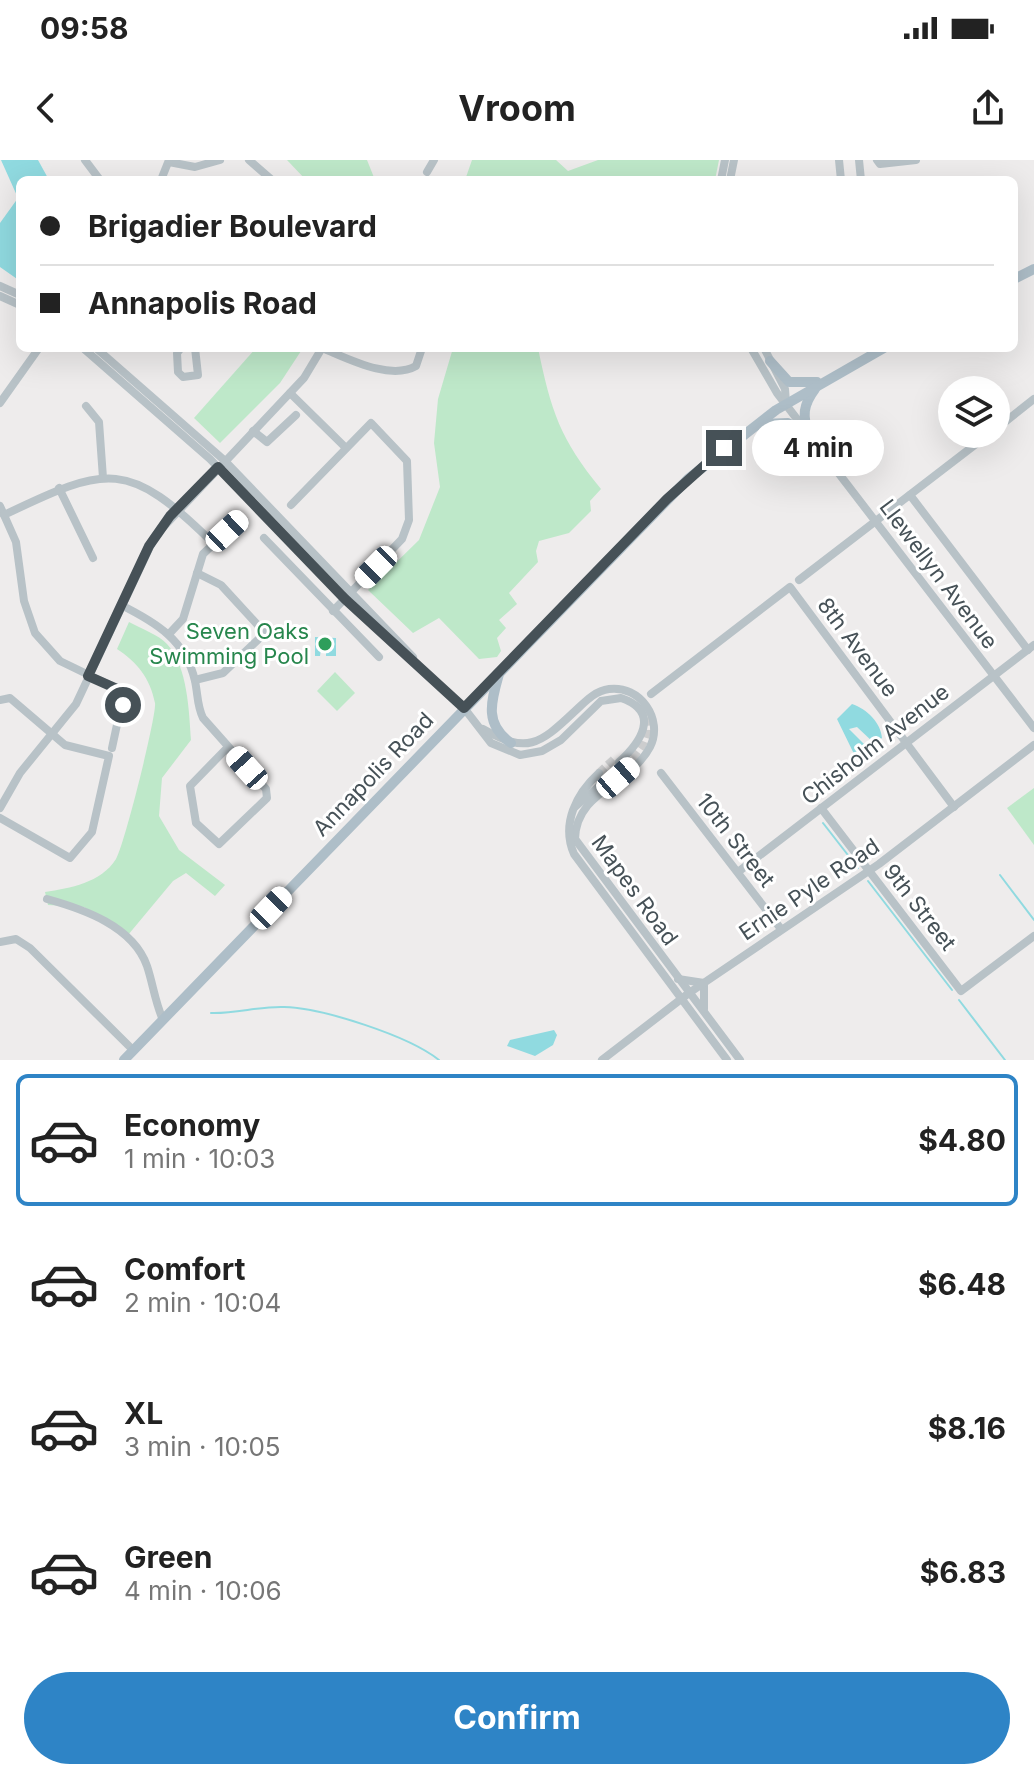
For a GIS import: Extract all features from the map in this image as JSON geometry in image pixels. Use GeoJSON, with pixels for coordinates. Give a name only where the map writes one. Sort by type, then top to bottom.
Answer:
{"type":"FeatureCollection","features":[{"type":"Feature","properties":{"kind":"main road","name":"Annapolis Road"},"geometry":{"type":"LineString","coordinates":[[124,1060],[688,479],[786,403],[877,352]]}},
{"type":"Feature","properties":{"kind":"main road"},"geometry":{"type":"LineString","coordinates":[[770,361],[789,382],[823,382]]}},
{"type":"Feature","properties":{"kind":"main road"},"geometry":{"type":"LineString","coordinates":[[809,435],[804,407],[823,382]]}},
{"type":"Feature","properties":{"kind":"main road"},"geometry":{"type":"LineString","coordinates":[[756,425],[781,421],[809,435]]}},
{"type":"Feature","properties":{"kind":"main road"},"geometry":{"type":"LineString","coordinates":[[500,671],[490,713],[500,735],[511,743]]}},
{"type":"Feature","properties":{"kind":"street"},"geometry":{"type":"LineString","coordinates":[[169,161],[195,167],[220,160]]}},
{"type":"Feature","properties":{"kind":"street"},"geometry":{"type":"LineString","coordinates":[[249,160],[268,176]]}},
{"type":"Feature","properties":{"kind":"street"},"geometry":{"type":"LineString","coordinates":[[427,172],[434,160]]}},
{"type":"Feature","properties":{"kind":"street"},"geometry":{"type":"LineString","coordinates":[[877,160],[880,164],[916,160]]}},
{"type":"Feature","properties":{"kind":"street"},"geometry":{"type":"LineString","coordinates":[[256,176],[261,170]]}},
{"type":"Feature","properties":{"kind":"street"},"geometry":{"type":"LineString","coordinates":[[0,403],[36,352]]}},
{"type":"Feature","properties":{"kind":"street"},"geometry":{"type":"LineString","coordinates":[[88,352],[221,464]]}},
{"type":"Feature","properties":{"kind":"street"},"geometry":{"type":"LineString","coordinates":[[100,352],[221,464],[348,596],[464,708],[500,749],[528,754],[561,740],[594,706],[607,698],[621,698],[637,708],[640,732],[618,759]]}},
{"type":"Feature","properties":{"kind":"street"},"geometry":{"type":"LineString","coordinates":[[178,352],[178,372],[183,377],[198,375],[195,352]]}},
{"type":"Feature","properties":{"kind":"street"},"geometry":{"type":"LineString","coordinates":[[0,808],[20,773],[76,704],[149,546],[177,509],[290,393],[312,367],[320,352]]}},
{"type":"Feature","properties":{"kind":"street"},"geometry":{"type":"LineString","coordinates":[[330,352],[355,365],[407,370],[416,366],[421,352]]}},
{"type":"Feature","properties":{"kind":"street"},"geometry":{"type":"LineString","coordinates":[[754,352],[786,403]]}},
{"type":"Feature","properties":{"kind":"street"},"geometry":{"type":"LineString","coordinates":[[766,352],[785,389],[786,403]]}},
{"type":"Feature","properties":{"kind":"street"},"geometry":{"type":"LineString","coordinates":[[290,393],[346,448]]}},
{"type":"Feature","properties":{"kind":"street"},"geometry":{"type":"LineString","coordinates":[[1010,418],[1034,399]]}},
{"type":"Feature","properties":{"kind":"street","name":"Llewellyn Avenue"},"geometry":{"type":"LineString","coordinates":[[786,403],[1034,728]]}},
{"type":"Feature","properties":{"kind":"street"},"geometry":{"type":"LineString","coordinates":[[86,406],[99,422],[103,478]]}},
{"type":"Feature","properties":{"kind":"street"},"geometry":{"type":"LineString","coordinates":[[253,431],[267,442],[296,415]]}},
{"type":"Feature","properties":{"kind":"street"},"geometry":{"type":"LineString","coordinates":[[291,505],[371,423],[404,456],[410,514],[402,539],[333,611]]}},
{"type":"Feature","properties":{"kind":"street"},"geometry":{"type":"LineString","coordinates":[[799,580],[971,448]]}},
{"type":"Feature","properties":{"kind":"street"},"geometry":{"type":"LineString","coordinates":[[831,463],[846,450]]}},
{"type":"Feature","properties":{"kind":"street"},"geometry":{"type":"LineString","coordinates":[[112,748],[124,692],[60,661],[35,633],[24,601],[16,542],[2,510],[85,478],[103,478],[140,485],[177,509],[214,544]]}},
{"type":"Feature","properties":{"kind":"street"},"geometry":{"type":"LineString","coordinates":[[59,488],[93,558]]}},
{"type":"Feature","properties":{"kind":"street"},"geometry":{"type":"LineString","coordinates":[[910,495],[1031,647]]}},
{"type":"Feature","properties":{"kind":"street"},"geometry":{"type":"LineString","coordinates":[[169,634],[183,619],[203,554],[240,519]]}},
{"type":"Feature","properties":{"kind":"street"},"geometry":{"type":"LineString","coordinates":[[264,538],[379,657]]}},
{"type":"Feature","properties":{"kind":"street"},"geometry":{"type":"LineString","coordinates":[[195,680],[223,673],[265,633],[215,580],[197,573]]}},
{"type":"Feature","properties":{"kind":"street","name":"8th Avenue"},"geometry":{"type":"LineString","coordinates":[[651,694],[790,587],[954,807]]}},
{"type":"Feature","properties":{"kind":"street"},"geometry":{"type":"LineString","coordinates":[[121,605],[169,634],[188,660],[195,680],[197,706],[211,729],[228,747],[267,793],[219,844],[196,823],[190,786],[228,747]]}},
{"type":"Feature","properties":{"kind":"street","name":"Chisholm Avenue"},"geometry":{"type":"LineString","coordinates":[[738,872],[1031,647]]}},
{"type":"Feature","properties":{"kind":"street","name":"Mapes Road"},"geometry":{"type":"LineString","coordinates":[[511,743],[529,744],[544,739],[603,690],[629,691],[647,706],[654,726],[650,746],[580,813],[575,839],[678,979],[685,995],[705,1014],[740,1060]]}},
{"type":"Feature","properties":{"kind":"street"},"geometry":{"type":"LineString","coordinates":[[0,700],[10,698],[53,736],[72,748],[109,756],[92,832],[70,858],[0,818]]}},
{"type":"Feature","properties":{"kind":"street"},"geometry":{"type":"LineString","coordinates":[[479,727],[511,743]]}},
{"type":"Feature","properties":{"kind":"street","name":"Ernie Pyle Road"},"geometry":{"type":"LineString","coordinates":[[602,1060],[685,995],[869,870],[1034,745]]}},
{"type":"Feature","properties":{"kind":"street","name":"10th Street"},"geometry":{"type":"LineString","coordinates":[[661,773],[781,929]]}},
{"type":"Feature","properties":{"kind":"street","name":"Mapes Road"},"geometry":{"type":"LineString","coordinates":[[602,777],[582,791],[575,806],[568,830],[574,854],[685,995],[727,1060]]}},
{"type":"Feature","properties":{"kind":"street","name":"9th Street"},"geometry":{"type":"LineString","coordinates":[[821,808],[961,991],[1034,936]]}},
{"type":"Feature","properties":{"kind":"street"},"geometry":{"type":"LineString","coordinates":[[47,899],[100,918],[137,948],[148,968],[153,998],[163,1020]]}},
{"type":"Feature","properties":{"kind":"street"},"geometry":{"type":"LineString","coordinates":[[0,942],[16,939],[30,948],[133,1050]]}},
{"type":"Feature","properties":{"kind":"street"},"geometry":{"type":"LineString","coordinates":[[678,979],[704,983],[701,996],[705,1014]]}},
{"type":"Feature","properties":{"kind":"green space"},"geometry":{"type":"Polygon","coordinates":[[[287,160],[367,160],[373,176],[302,176],[287,160]]]}},
{"type":"Feature","properties":{"kind":"green space"},"geometry":{"type":"Polygon","coordinates":[[[472,160],[556,160],[568,171],[598,160],[719,160],[716,176],[466,176],[472,160]]]}},
{"type":"Feature","properties":{"kind":"green space"},"geometry":{"type":"Polygon","coordinates":[[[252,352],[300,352],[280,383],[220,443],[194,418],[252,352]]]}},
{"type":"Feature","properties":{"kind":"green space"},"geometry":{"type":"Polygon","coordinates":[[[452,352],[539,352],[553,407],[566,439],[601,489],[590,501],[591,511],[569,533],[539,541],[536,551],[538,562],[509,593],[517,604],[499,620],[506,628],[497,638],[501,651],[497,657],[479,659],[439,618],[413,633],[368,590],[419,540],[440,487],[434,443],[438,399],[452,352]]]}},
{"type":"Feature","properties":{"kind":"green space"},"geometry":{"type":"Polygon","coordinates":[[[129,622],[167,644],[179,665],[186,690],[191,740],[162,778],[159,816],[179,850],[225,885],[215,896],[186,873],[173,881],[128,935],[84,907],[48,905],[45,892],[74,886],[102,874],[116,859],[126,831],[146,754],[155,703],[142,672],[117,649],[129,622]]]}},
{"type":"Feature","properties":{"kind":"green space"},"geometry":{"type":"Polygon","coordinates":[[[335,672],[355,693],[337,711],[317,691],[335,672]]]}},
{"type":"Feature","properties":{"kind":"green space"},"geometry":{"type":"Polygon","coordinates":[[[1034,788],[1034,845],[1007,808],[1034,788]]]}},
{"type":"Feature","properties":{"kind":"water"},"geometry":{"type":"Polygon","coordinates":[[[1,160],[38,160],[47,176],[16,176],[16,194],[1,160]]]}},
{"type":"Feature","properties":{"kind":"water"},"geometry":{"type":"Polygon","coordinates":[[[16,201],[16,278],[0,267],[0,223],[16,201]]]}},
{"type":"Feature","properties":{"kind":"water","name":"Seven Oaks Swimming Pool"},"geometry":{"type":"Polygon","coordinates":[[[315,637],[336,638],[336,656],[326,656],[326,650],[321,649],[320,656],[315,656],[315,637]]]}},
{"type":"Feature","properties":{"kind":"water"},"geometry":{"type":"Polygon","coordinates":[[[852,704],[872,717],[882,738],[874,743],[857,727],[849,729],[865,745],[860,758],[855,756],[837,719],[852,704]]]}},
{"type":"Feature","properties":{"kind":"water"},"geometry":{"type":"Polygon","coordinates":[[[849,760],[853,762],[852,766],[820,789],[819,784],[849,760]]]}},
{"type":"Feature","properties":{"kind":"water"},"geometry":{"type":"Polygon","coordinates":[[[554,1030],[557,1035],[553,1045],[535,1056],[507,1046],[510,1040],[554,1030]]]}},
{"type":"Feature","properties":{"kind":"waterway"},"geometry":{"type":"LineString","coordinates":[[823,823],[858,868]]}},
{"type":"Feature","properties":{"kind":"waterway"},"geometry":{"type":"LineString","coordinates":[[1000,875],[1034,920]]}},
{"type":"Feature","properties":{"kind":"waterway"},"geometry":{"type":"LineString","coordinates":[[868,881],[952,990]]}},
{"type":"Feature","properties":{"kind":"waterway"},"geometry":{"type":"LineString","coordinates":[[959,1000],[1005,1060]]}},
{"type":"Feature","properties":{"kind":"waterway"},"geometry":{"type":"LineString","coordinates":[[211,1013],[275,1007],[320,1012],[387,1033],[439,1060]]}},
{"type":"Feature","properties":{"kind":"tunnel"},"geometry":{"type":"LineString","coordinates":[[605,781],[642,746],[647,728],[645,717]]}},
{"type":"Feature","properties":{"kind":"tunnel"},"geometry":{"type":"LineString","coordinates":[[599,773],[616,757]]}},
{"type":"Feature","properties":{"kind":"place","name":"Seven Oaks Swimming Pool"},"geometry":{"type":"Point","coordinates":[325,644]}},
{"type":"Feature","properties":{"kind":"route"},"geometry":{"type":"LineString","coordinates":[[123,705],[124,692],[88,676],[155,536],[170,516],[218,467],[345,599],[464,708],[667,499],[724,448]]}}]}
